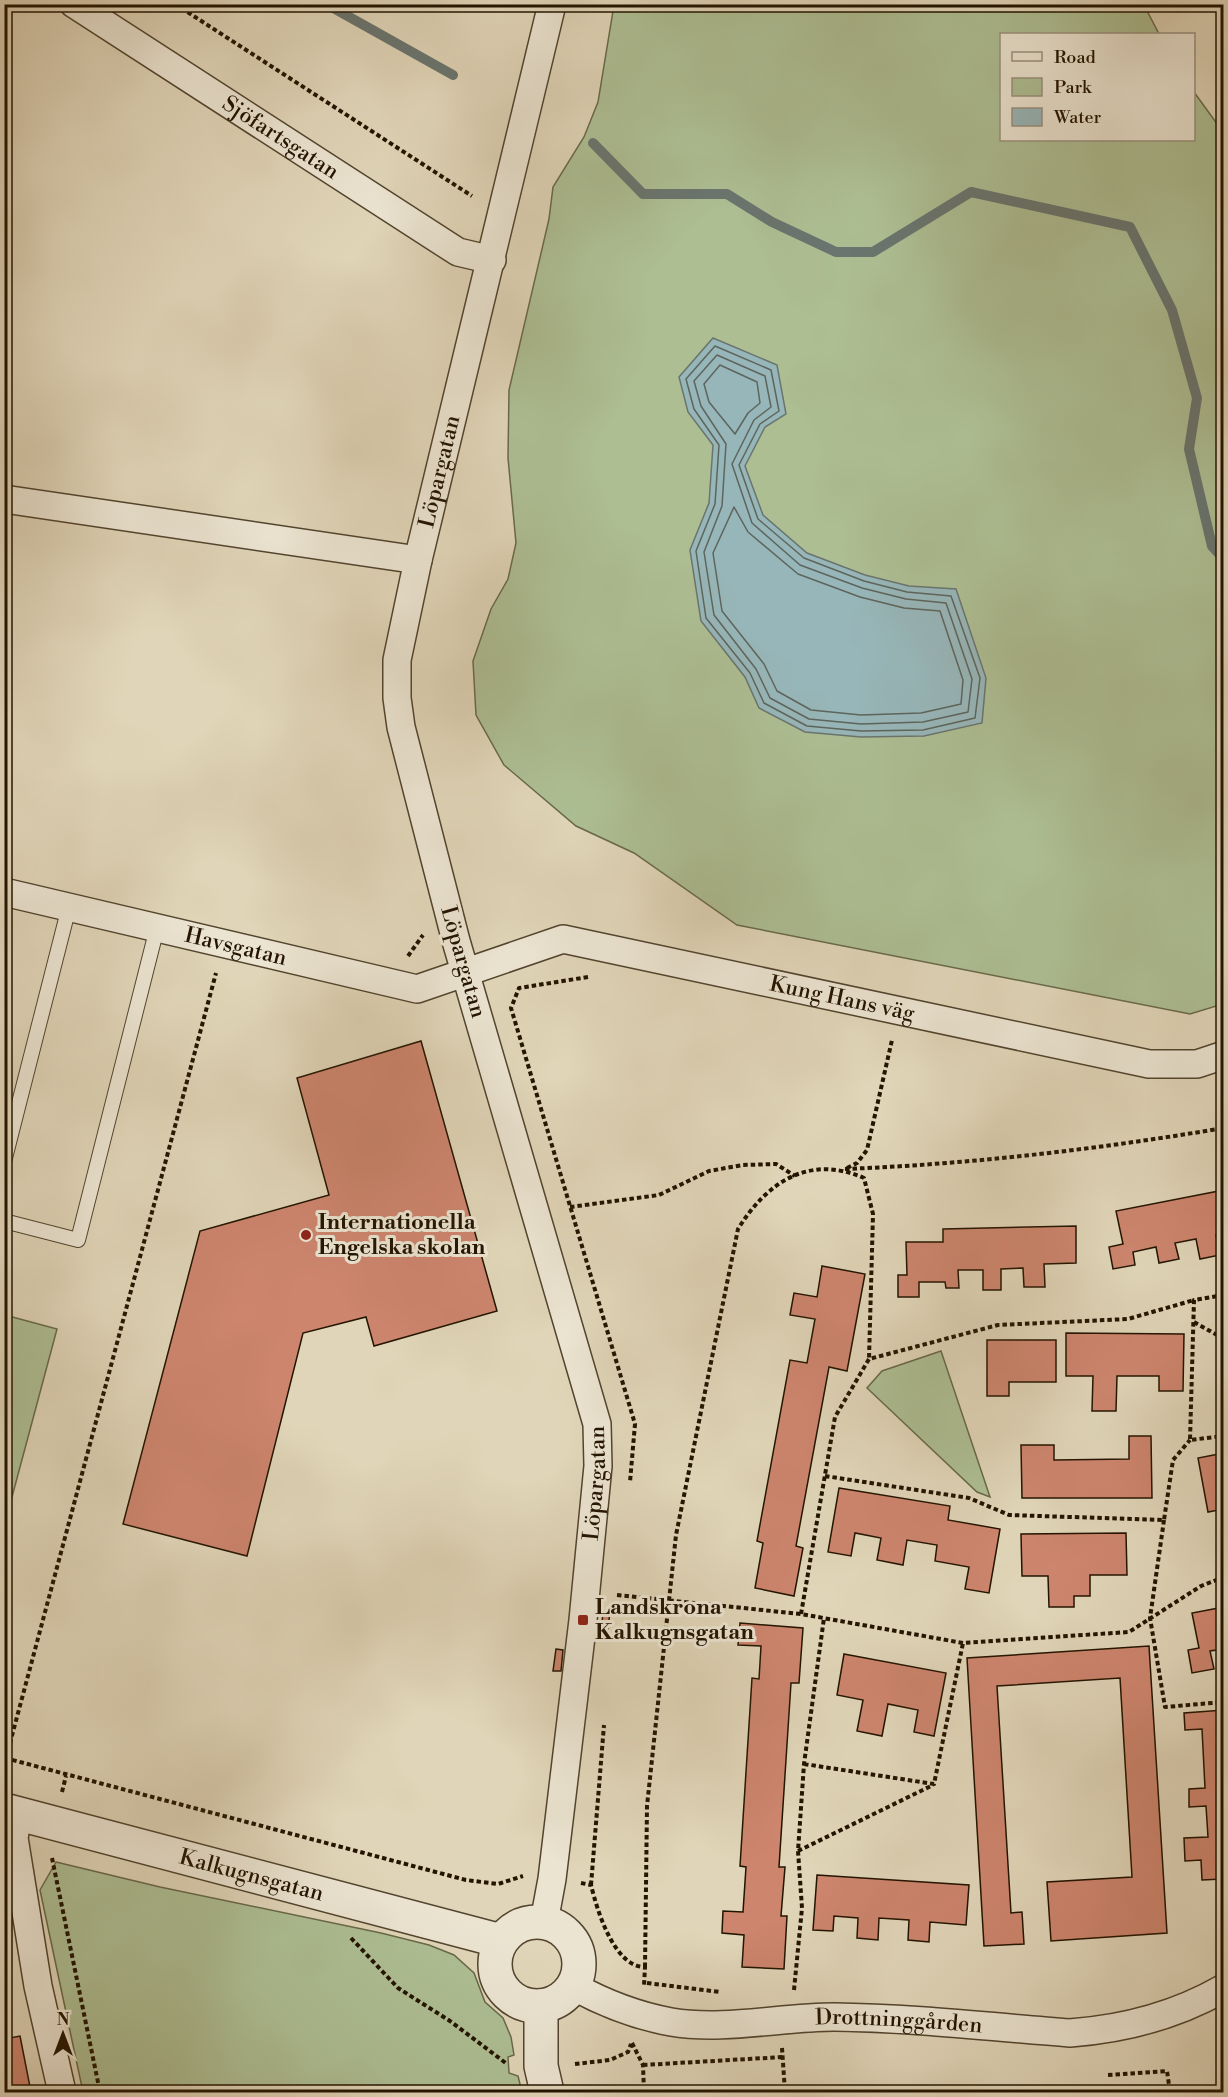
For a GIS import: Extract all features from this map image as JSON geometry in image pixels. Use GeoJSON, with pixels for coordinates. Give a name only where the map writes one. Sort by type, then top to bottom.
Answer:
{"type":"FeatureCollection","features":[{"type":"Feature","properties":{"kind":"street","name":"Sjöfartsgatan"},"geometry":{"type":"LineString","coordinates":[[74,4],[458,252],[492,260]]}},
{"type":"Feature","properties":{"kind":"street","name":"Löpargatan"},"geometry":{"type":"LineString","coordinates":[[544,1922],[552,1879],[580,1643],[599,1445],[597,1424],[466,974],[400,727],[397,660],[418,560],[552,4]]}},
{"type":"Feature","properties":{"kind":"street"},"geometry":{"type":"LineString","coordinates":[[4,499],[418,560]]}},
{"type":"Feature","properties":{"kind":"street","name":"Havsgatan"},"geometry":{"type":"LineString","coordinates":[[4,892],[417,989],[466,974]]}},
{"type":"Feature","properties":{"kind":"street","name":"Kung Hans väg"},"geometry":{"type":"LineString","coordinates":[[466,974],[563,939],[1149,1064],[1197,1064],[1224,1054]]}},
{"type":"Feature","properties":{"kind":"street"},"geometry":{"type":"LineString","coordinates":[[12,1821],[38,1986],[62,2092]]}},
{"type":"Feature","properties":{"kind":"street","name":"Kalkugnsgatan"},"geometry":{"type":"LineString","coordinates":[[12,1821],[501,1941]]}},
{"type":"Feature","properties":{"kind":"street"},"geometry":{"type":"LineString","coordinates":[[544,1922],[563,1931],[575,1947],[579,1967],[573,1986],[556,2002],[541,2006],[516,2001],[503,1990],[494,1966],[501,1941],[520,1925],[544,1922]]}},
{"type":"Feature","properties":{"kind":"street","name":"Drottninggården"},"geometry":{"type":"LineString","coordinates":[[573,1986],[588,1995],[672,2022],[710,2024],[834,2017],[1070,2033],[1104,2031],[1142,2022],[1199,2002],[1224,1989]]}},
{"type":"Feature","properties":{"kind":"street"},"geometry":{"type":"LineString","coordinates":[[541,2006],[544,2079]]}},
{"type":"Feature","properties":{"kind":"lane"},"geometry":{"type":"LineString","coordinates":[[4,1162],[69,907]]}},
{"type":"Feature","properties":{"kind":"lane"},"geometry":{"type":"LineString","coordinates":[[4,1221],[78,1240],[157,928]]}},
{"type":"Feature","properties":{"kind":"path"},"geometry":{"type":"LineString","coordinates":[[175,4],[472,196]]}},
{"type":"Feature","properties":{"kind":"path"},"geometry":{"type":"LineString","coordinates":[[6,1758],[224,943]]}},
{"type":"Feature","properties":{"kind":"path"},"geometry":{"type":"LineString","coordinates":[[506,959],[519,988]]}},
{"type":"Feature","properties":{"kind":"path"},"geometry":{"type":"LineString","coordinates":[[844,1169],[857,1163],[867,1150],[894,1031]]}},
{"type":"Feature","properties":{"kind":"path"},"geometry":{"type":"LineString","coordinates":[[645,1967],[647,1806],[676,1535],[738,1229],[765,1192],[795,1176],[825,1168],[939,1165],[1046,1155],[1224,1128]]}},
{"type":"Feature","properties":{"kind":"path"},"geometry":{"type":"LineString","coordinates":[[570,1207],[659,1195],[709,1172],[743,1165],[776,1164],[795,1176]]}},
{"type":"Feature","properties":{"kind":"path"},"geometry":{"type":"LineString","coordinates":[[801,1614],[835,1417],[869,1359],[873,1214],[864,1178],[844,1169]]}},
{"type":"Feature","properties":{"kind":"path"},"geometry":{"type":"LineString","coordinates":[[869,1359],[998,1326],[1128,1319],[1194,1300],[1224,1295]]}},
{"type":"Feature","properties":{"kind":"path"},"geometry":{"type":"LineString","coordinates":[[1194,1300],[1190,1440],[1173,1460],[1150,1618],[1165,1707],[1224,1702]]}},
{"type":"Feature","properties":{"kind":"path"},"geometry":{"type":"LineString","coordinates":[[1194,1322],[1224,1339]]}},
{"type":"Feature","properties":{"kind":"path"},"geometry":{"type":"LineString","coordinates":[[1190,1440],[1224,1436]]}},
{"type":"Feature","properties":{"kind":"path"},"geometry":{"type":"LineString","coordinates":[[825,1476],[969,1498],[1009,1515],[1164,1520]]}},
{"type":"Feature","properties":{"kind":"path"},"geometry":{"type":"LineString","coordinates":[[615,1594],[801,1614],[963,1643],[1129,1632],[1201,1586],[1224,1577]]}},
{"type":"Feature","properties":{"kind":"path"},"geometry":{"type":"LineString","coordinates":[[785,2092],[783,2057],[802,1908],[798,1851],[804,1764],[824,1618]]}},
{"type":"Feature","properties":{"kind":"path"},"geometry":{"type":"LineString","coordinates":[[934,1784],[963,1643]]}},
{"type":"Feature","properties":{"kind":"path"},"geometry":{"type":"LineString","coordinates":[[804,1764],[934,1784]]}},
{"type":"Feature","properties":{"kind":"path"},"geometry":{"type":"LineString","coordinates":[[798,1851],[934,1784]]}},
{"type":"Feature","properties":{"kind":"path"},"geometry":{"type":"LineString","coordinates":[[12,1821],[49,1846],[100,2092]]}},
{"type":"Feature","properties":{"kind":"path"},"geometry":{"type":"LineString","coordinates":[[522,1876],[524,1865]]}},
{"type":"Feature","properties":{"kind":"path"},"geometry":{"type":"LineString","coordinates":[[344,1933],[398,1988],[450,2021],[503,2063],[544,2079],[610,2060],[628,2052],[631,2044]]}},
{"type":"Feature","properties":{"kind":"path"},"geometry":{"type":"LineString","coordinates":[[643,2065],[783,2057]]}},
{"type":"Feature","properties":{"kind":"path"},"geometry":{"type":"LineString","coordinates":[[1108,2075],[1167,2072],[1170,2092]]}},
{"type":"Feature","properties":{"kind":"green space"},"geometry":{"type":"Polygon","coordinates":[[[614,5],[1144,5],[1158,33],[1000,33],[1000,141],[1195,141],[1195,93],[1223,132],[1223,1004],[1190,1014],[737,925],[634,853],[576,826],[504,765],[476,715],[473,661],[491,609],[508,579],[516,543],[508,458],[509,390],[549,219],[553,187],[584,137],[598,102],[614,5]]]}},
{"type":"Feature","properties":{"kind":"green space"},"geometry":{"type":"Polygon","coordinates":[[[4,1315],[57,1329],[5,1523],[4,1315]]]}},
{"type":"Feature","properties":{"kind":"green space"},"geometry":{"type":"Polygon","coordinates":[[[941,1351],[990,1497],[977,1492],[867,1388],[882,1371],[941,1351]]]}},
{"type":"Feature","properties":{"kind":"green space"},"geometry":{"type":"Polygon","coordinates":[[[56,1862],[160,1887],[381,1933],[429,1945],[454,1955],[474,1973],[485,2002],[503,2018],[511,2037],[514,2055],[508,2057],[509,2073],[518,2076],[522,2092],[83,2092],[40,1890],[56,1862]]]}},
{"type":"Feature","properties":{"kind":"water"},"geometry":{"type":"Polygon","coordinates":[[[713,338],[777,365],[786,414],[765,427],[745,466],[763,515],[807,553],[865,575],[909,586],[956,589],[986,678],[982,723],[924,736],[861,737],[805,732],[759,708],[745,677],[701,621],[690,550],[709,503],[713,445],[688,412],[679,377],[713,338]]]}},
{"type":"Feature","properties":{"kind":"building"},"geometry":{"type":"Polygon","coordinates":[[[421,1041],[497,1311],[374,1346],[366,1317],[303,1333],[247,1556],[123,1524],[200,1231],[329,1195],[297,1078],[421,1041]]]}},
{"type":"Feature","properties":{"kind":"building"},"geometry":{"type":"Polygon","coordinates":[[[1224,1190],[1224,1234],[1216,1235],[1220,1255],[1200,1259],[1196,1239],[1175,1243],[1179,1259],[1159,1263],[1156,1247],[1133,1252],[1135,1265],[1113,1269],[1109,1247],[1123,1244],[1116,1211],[1224,1190]]]}},
{"type":"Feature","properties":{"kind":"building"},"geometry":{"type":"Polygon","coordinates":[[[1076,1226],[1076,1263],[1044,1264],[1045,1287],[1024,1287],[1023,1268],[1001,1269],[1001,1290],[983,1290],[983,1270],[958,1270],[959,1288],[946,1288],[945,1282],[919,1282],[919,1297],[898,1297],[898,1275],[907,1275],[906,1242],[943,1242],[943,1229],[1076,1226]]]}},
{"type":"Feature","properties":{"kind":"building"},"geometry":{"type":"Polygon","coordinates":[[[822,1266],[865,1274],[847,1371],[829,1367],[796,1546],[803,1548],[794,1596],[755,1588],[763,1543],[757,1541],[790,1360],[807,1363],[815,1319],[790,1315],[794,1293],[817,1297],[822,1266]]]}},
{"type":"Feature","properties":{"kind":"building"},"geometry":{"type":"Polygon","coordinates":[[[1066,1333],[1184,1334],[1183,1391],[1159,1391],[1159,1376],[1117,1376],[1116,1411],[1092,1411],[1093,1376],[1066,1376],[1066,1333]]]}},
{"type":"Feature","properties":{"kind":"building"},"geometry":{"type":"Polygon","coordinates":[[[987,1340],[1056,1340],[1056,1382],[1009,1382],[1009,1396],[987,1396],[987,1340]]]}},
{"type":"Feature","properties":{"kind":"building"},"geometry":{"type":"Polygon","coordinates":[[[1129,1436],[1151,1436],[1152,1498],[1022,1498],[1021,1445],[1054,1445],[1054,1460],[1129,1459],[1129,1436]]]}},
{"type":"Feature","properties":{"kind":"building"},"geometry":{"type":"Polygon","coordinates":[[[1224,1453],[1224,1509],[1208,1512],[1198,1458],[1224,1453]]]}},
{"type":"Feature","properties":{"kind":"building"},"geometry":{"type":"Polygon","coordinates":[[[839,1488],[950,1506],[948,1520],[1000,1529],[989,1593],[965,1589],[969,1567],[935,1561],[937,1545],[907,1540],[903,1565],[877,1560],[881,1538],[855,1533],[851,1556],[828,1552],[839,1488]]]}},
{"type":"Feature","properties":{"kind":"building"},"geometry":{"type":"Polygon","coordinates":[[[1126,1533],[1127,1575],[1090,1575],[1090,1596],[1074,1596],[1074,1607],[1049,1607],[1048,1576],[1022,1576],[1021,1534],[1126,1533]]]}},
{"type":"Feature","properties":{"kind":"building"},"geometry":{"type":"Polygon","coordinates":[[[1224,1607],[1224,1649],[1210,1651],[1214,1669],[1192,1673],[1188,1650],[1199,1648],[1192,1613],[1224,1607]]]}},
{"type":"Feature","properties":{"kind":"building"},"geometry":{"type":"Polygon","coordinates":[[[610,1610],[608,1631],[601,1633],[603,1612],[610,1610]]]}},
{"type":"Feature","properties":{"kind":"building"},"geometry":{"type":"Polygon","coordinates":[[[740,1623],[803,1628],[799,1683],[791,1683],[779,1867],[785,1867],[781,1916],[787,1916],[784,1969],[742,1967],[744,1935],[722,1933],[723,1911],[743,1912],[746,1867],[740,1866],[752,1678],[759,1679],[761,1646],[738,1645],[740,1623]]]}},
{"type":"Feature","properties":{"kind":"building"},"geometry":{"type":"Polygon","coordinates":[[[1149,1646],[1167,1933],[1051,1941],[1047,1882],[1132,1877],[1120,1678],[997,1686],[1011,1913],[1022,1912],[1024,1944],[984,1946],[967,1658],[1149,1646]]]}},
{"type":"Feature","properties":{"kind":"building"},"geometry":{"type":"Polygon","coordinates":[[[556,1649],[563,1650],[561,1671],[553,1671],[556,1649]]]}},
{"type":"Feature","properties":{"kind":"building"},"geometry":{"type":"Polygon","coordinates":[[[844,1654],[946,1673],[934,1736],[914,1732],[918,1710],[888,1704],[882,1736],[857,1731],[863,1700],[837,1695],[844,1654]]]}},
{"type":"Feature","properties":{"kind":"building"},"geometry":{"type":"Polygon","coordinates":[[[1224,1710],[1224,1888],[1223,1879],[1202,1880],[1201,1860],[1185,1861],[1184,1838],[1208,1837],[1206,1806],[1189,1807],[1189,1789],[1205,1788],[1202,1729],[1185,1730],[1184,1713],[1224,1710]]]}},
{"type":"Feature","properties":{"kind":"building"},"geometry":{"type":"Polygon","coordinates":[[[817,1875],[969,1885],[966,1925],[930,1922],[929,1942],[908,1940],[909,1920],[879,1918],[878,1940],[857,1938],[858,1918],[834,1916],[833,1931],[813,1930],[817,1875]]]}},
{"type":"Feature","properties":{"kind":"building"},"geometry":{"type":"Polygon","coordinates":[[[20,2036],[31,2092],[4,2092],[4,2039],[20,2036]]]}},
{"type":"Feature","properties":{"kind":"waterway"},"geometry":{"type":"LineString","coordinates":[[326,4],[453,75]]}},
{"type":"Feature","properties":{"kind":"waterway"},"geometry":{"type":"LineString","coordinates":[[593,143],[643,194],[727,194],[772,222],[836,252],[873,252],[971,192],[1130,227],[1172,310],[1197,398],[1189,449],[1212,546],[1224,559]]}},
{"type":"Feature","properties":{"kind":"place","name":"Internationella Engelska skolan"},"geometry":{"type":"Point","coordinates":[306,1235]}},
{"type":"Feature","properties":{"kind":"place","name":"Landskrona Kalkugnsgatan"},"geometry":{"type":"Point","coordinates":[583,1620]}}]}
